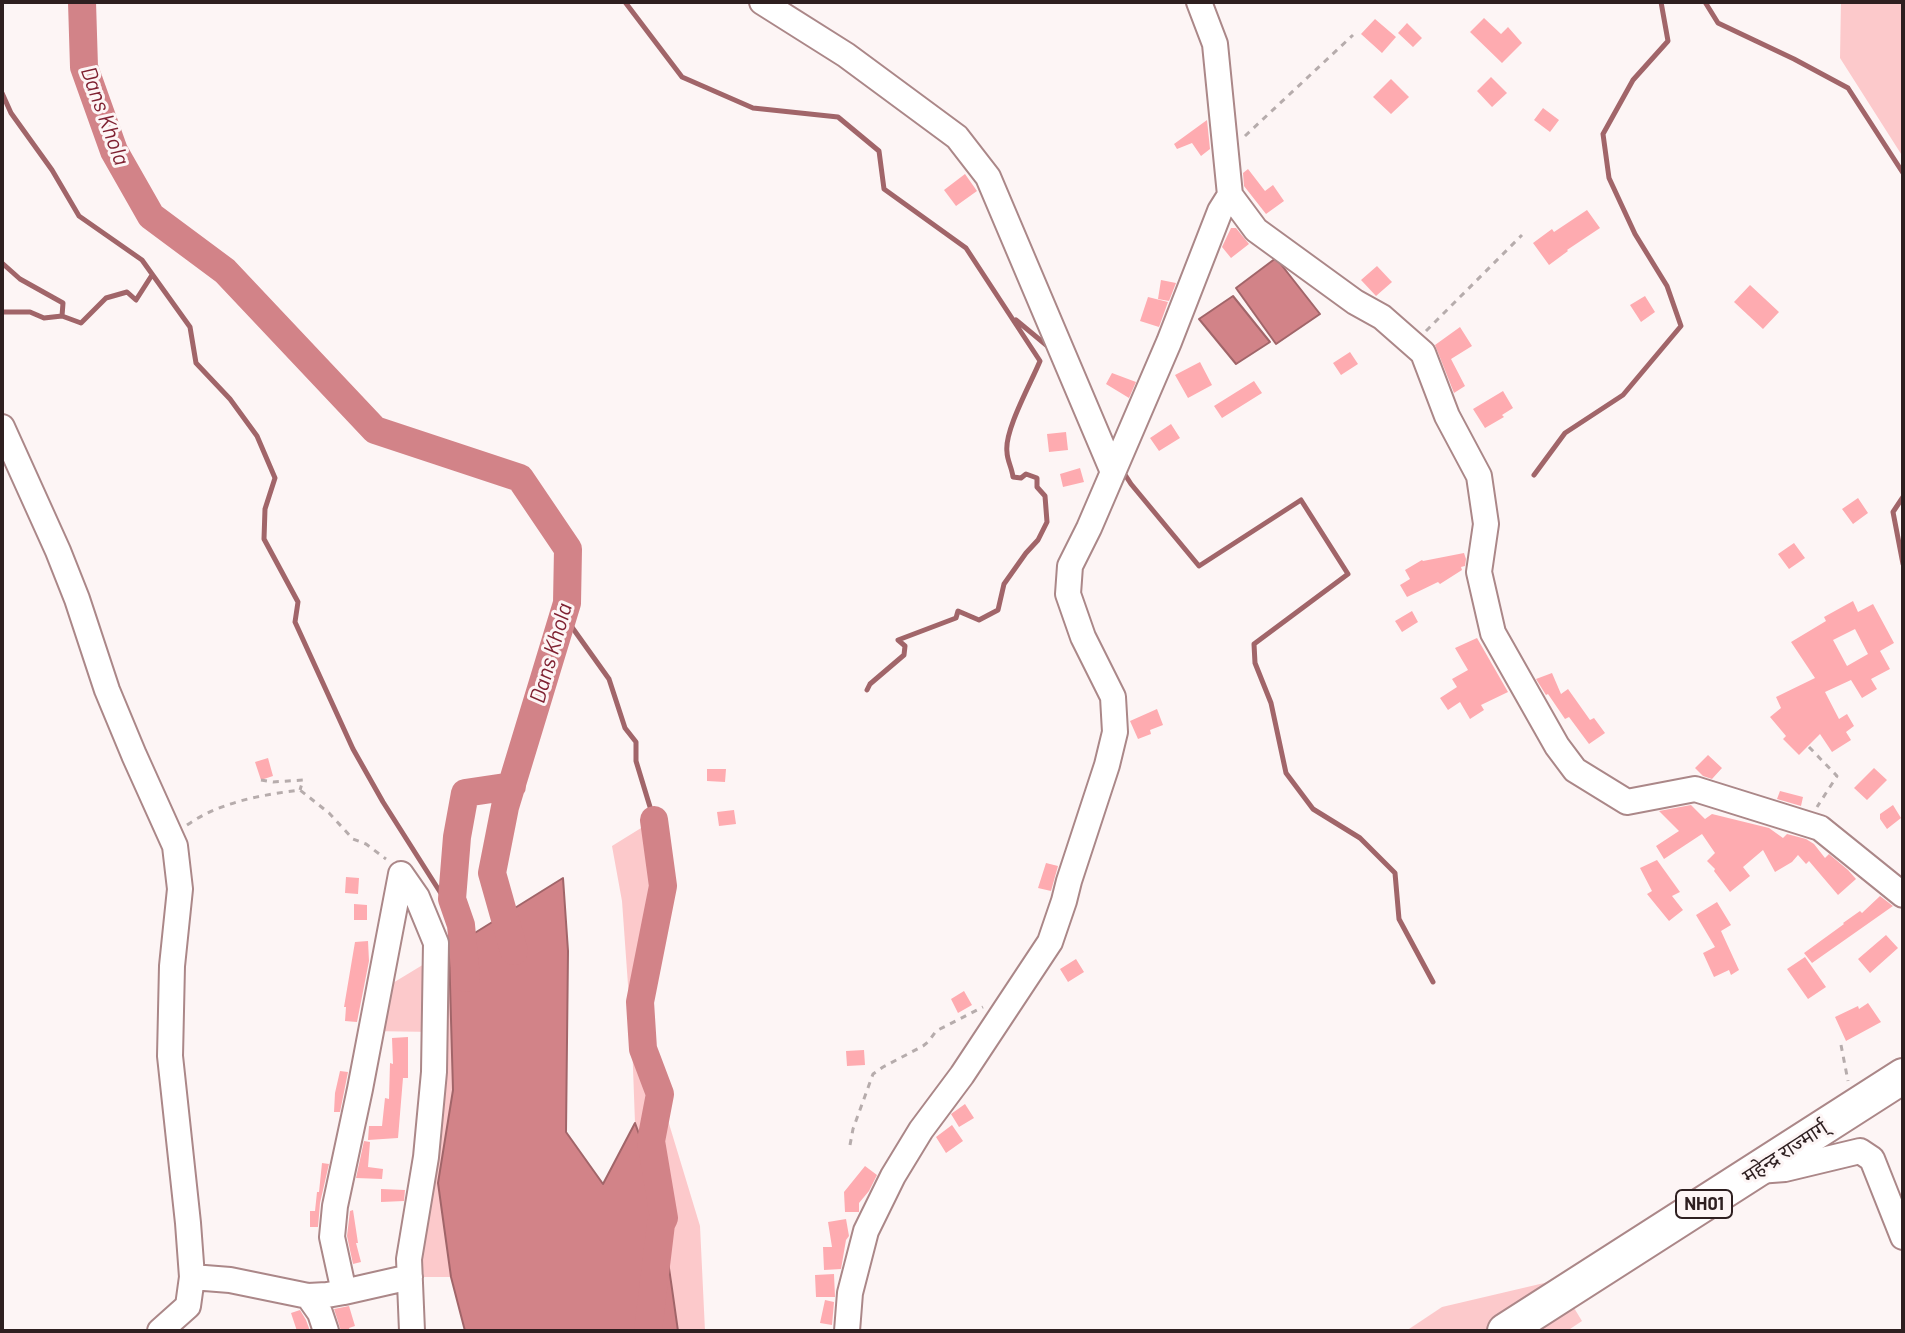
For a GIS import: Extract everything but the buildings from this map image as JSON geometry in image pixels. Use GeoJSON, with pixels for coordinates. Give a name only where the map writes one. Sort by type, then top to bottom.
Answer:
{"type":"FeatureCollection","features":[{"type":"Feature","properties":{"kind":"highway","name":"महेन्द्र राज्मार्ग्"},"geometry":{"type":"LineString","coordinates":[[1505,1331],[1903,1076]]}},
{"type":"Feature","properties":{"kind":"street"},"geometry":{"type":"LineString","coordinates":[[762,2],[846,55],[947,129],[957,137],[988,177],[1113,472]]}},
{"type":"Feature","properties":{"kind":"street"},"geometry":{"type":"LineString","coordinates":[[1199,2],[1215,44],[1230,195],[1256,230],[1355,302],[1382,317],[1423,353],[1447,416],[1479,476],[1486,524],[1479,572],[1493,633],[1557,746],[1575,770],[1627,802],[1695,789],[1820,828],[1903,895]]}},
{"type":"Feature","properties":{"kind":"street"},"geometry":{"type":"LineString","coordinates":[[847,1331],[850,1293],[866,1231],[885,1190],[921,1130],[962,1075],[1050,942],[1115,732],[1113,697],[1083,637],[1068,594],[1070,566],[1169,342],[1220,211],[1230,195]]}},
{"type":"Feature","properties":{"kind":"street"},"geometry":{"type":"LineString","coordinates":[[2,427],[58,551],[107,690],[175,846],[180,889],[172,966],[170,1056],[192,1277],[188,1306],[160,1331]]}},
{"type":"Feature","properties":{"kind":"street"},"geometry":{"type":"LineString","coordinates":[[401,874],[417,897],[436,943],[434,1072],[426,1157],[409,1259],[412,1331]]}},
{"type":"Feature","properties":{"kind":"street"},"geometry":{"type":"LineString","coordinates":[[344,1292],[332,1237],[335,1206],[401,874]]}},
{"type":"Feature","properties":{"kind":"street"},"geometry":{"type":"LineString","coordinates":[[1756,1171],[1785,1169],[1860,1151],[1872,1159],[1903,1237]]}},
{"type":"Feature","properties":{"kind":"street"},"geometry":{"type":"LineString","coordinates":[[192,1277],[230,1280],[308,1296],[344,1292],[410,1277]]}},
{"type":"Feature","properties":{"kind":"street"},"geometry":{"type":"LineString","coordinates":[[308,1296],[320,1313],[326,1331]]}},
{"type":"Feature","properties":{"kind":"path"},"geometry":{"type":"LineString","coordinates":[[1226,154],[1353,35]]}},
{"type":"Feature","properties":{"kind":"path"},"geometry":{"type":"LineString","coordinates":[[1413,344],[1522,235]]}},
{"type":"Feature","properties":{"kind":"path"},"geometry":{"type":"LineString","coordinates":[[1806,824],[1837,776],[1809,747]]}},
{"type":"Feature","properties":{"kind":"path"},"geometry":{"type":"LineString","coordinates":[[261,780],[303,780],[300,790]]}},
{"type":"Feature","properties":{"kind":"path"},"geometry":{"type":"LineString","coordinates":[[170,836],[201,815],[260,795],[300,790],[329,813],[353,839],[366,844],[401,874]]}},
{"type":"Feature","properties":{"kind":"path"},"geometry":{"type":"LineString","coordinates":[[850,1145],[873,1074],[923,1046],[936,1031],[982,1007],[1005,999],[1015,987],[1020,987]]}},
{"type":"Feature","properties":{"kind":"path"},"geometry":{"type":"LineString","coordinates":[[1841,1045],[1849,1082],[1841,1116]]}},
{"type":"Feature","properties":{"kind":"shaded area"},"geometry":{"type":"Polygon","coordinates":[[[1841,2],[1903,2],[1903,157],[1840,58],[1841,2]]]}},
{"type":"Feature","properties":{"kind":"shaded area"},"geometry":{"type":"Polygon","coordinates":[[[1276,258],[1320,314],[1276,344],[1236,288],[1276,258]]]}},
{"type":"Feature","properties":{"kind":"shaded area"},"geometry":{"type":"Polygon","coordinates":[[[1233,296],[1270,342],[1236,364],[1199,319],[1233,296]]]}},
{"type":"Feature","properties":{"kind":"shaded area"},"geometry":{"type":"Polygon","coordinates":[[[654,820],[663,886],[640,1002],[643,1049],[700,1226],[705,1331],[678,1331],[661,1224],[644,1148],[635,1123],[622,901],[612,846],[654,820]]]}},
{"type":"Feature","properties":{"kind":"shaded area"},"geometry":{"type":"Polygon","coordinates":[[[563,878],[568,951],[566,1132],[603,1184],[635,1123],[657,1199],[678,1331],[465,1331],[451,1277],[438,1183],[453,1090],[449,949],[563,878]]]}},
{"type":"Feature","properties":{"kind":"shaded area"},"geometry":{"type":"Polygon","coordinates":[[[449,949],[453,1090],[438,1183],[451,1277],[410,1277],[434,1032],[369,1031],[373,995],[449,949]]]}},
{"type":"Feature","properties":{"kind":"shaded area"},"geometry":{"type":"Polygon","coordinates":[[[1557,1280],[1582,1321],[1567,1331],[1406,1331],[1442,1307],[1557,1280]]]}},
{"type":"Feature","properties":{"kind":"waterway","name":"Dans Khola"},"geometry":{"type":"LineString","coordinates":[[82,2],[84,67],[114,151],[151,216],[225,271],[375,430],[520,478],[568,549],[567,603],[505,807],[492,873],[514,951]]}},
{"type":"Feature","properties":{"kind":"waterway"},"geometry":{"type":"LineString","coordinates":[[625,2],[682,77],[753,108],[838,117],[879,151],[884,189],[966,248],[1040,361],[1007,443],[1013,477],[1021,478],[1026,474],[1037,478],[1037,487],[1045,496],[1047,522],[1038,540],[1004,584],[998,610],[979,620],[958,611],[956,618],[898,640],[905,646],[904,655],[867,690]]}},
{"type":"Feature","properties":{"kind":"waterway"},"geometry":{"type":"LineString","coordinates":[[1534,475],[1565,433],[1623,395],[1681,326],[1667,286],[1635,234],[1609,178],[1603,134],[1633,80],[1668,41],[1661,2]]}},
{"type":"Feature","properties":{"kind":"waterway"},"geometry":{"type":"LineString","coordinates":[[1705,2],[1718,23],[1848,88],[1903,173]]}},
{"type":"Feature","properties":{"kind":"waterway"},"geometry":{"type":"LineString","coordinates":[[2,93],[11,113],[52,170],[79,216],[142,260],[190,327],[196,363],[230,399],[257,436],[275,478],[265,509],[264,539],[298,602],[295,622],[353,749],[461,925]]}},
{"type":"Feature","properties":{"kind":"waterway"},"geometry":{"type":"LineString","coordinates":[[2,263],[20,279],[63,303],[62,316],[81,323],[106,298],[127,292],[136,300],[152,275]]}},
{"type":"Feature","properties":{"kind":"waterway"},"geometry":{"type":"LineString","coordinates":[[2,312],[30,312],[44,318],[62,316]]}},
{"type":"Feature","properties":{"kind":"waterway"},"geometry":{"type":"LineString","coordinates":[[1016,320],[1051,349]]}},
{"type":"Feature","properties":{"kind":"waterway"},"geometry":{"type":"LineString","coordinates":[[1122,470],[1199,566],[1301,500],[1348,574],[1254,644],[1255,663],[1271,703],[1286,773],[1313,809],[1360,838],[1395,873],[1399,919],[1433,982]]}},
{"type":"Feature","properties":{"kind":"waterway"},"geometry":{"type":"LineString","coordinates":[[1903,497],[1893,512],[1903,564]]}},
{"type":"Feature","properties":{"kind":"waterway"},"geometry":{"type":"LineString","coordinates":[[564,616],[609,679],[625,728],[636,742],[636,761],[654,820]]}},
{"type":"Feature","properties":{"kind":"waterway"},"geometry":{"type":"LineString","coordinates":[[466,978],[461,925],[452,899],[457,837],[465,793],[512,786]]}},
{"type":"Feature","properties":{"kind":"waterway"},"geometry":{"type":"LineString","coordinates":[[648,1331],[664,1218],[651,1141],[660,1094],[643,1049],[640,1002],[663,886],[654,820]]}}]}
